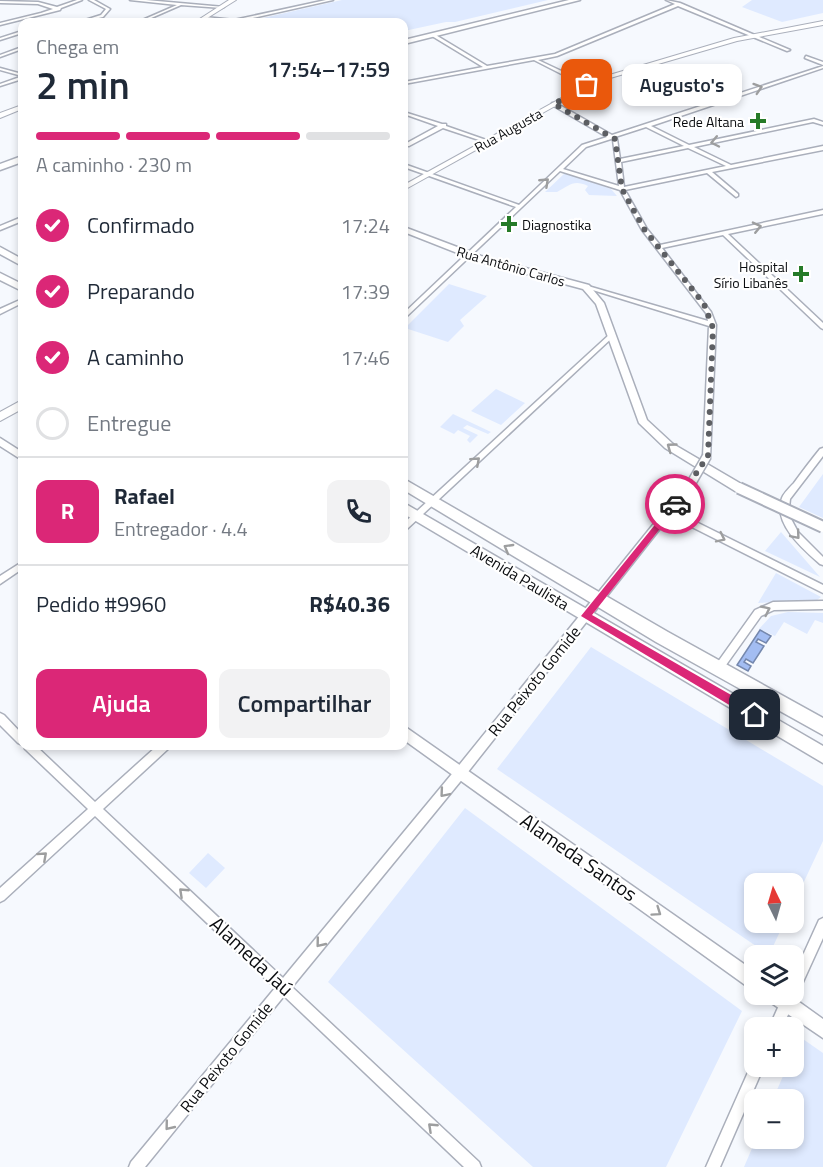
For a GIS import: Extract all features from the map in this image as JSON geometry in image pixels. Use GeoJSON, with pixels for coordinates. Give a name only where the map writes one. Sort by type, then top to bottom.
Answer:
{"type":"FeatureCollection","features":[{"type":"Feature","properties":{"kind":"main road"},"geometry":{"type":"LineString","coordinates":[[205,18],[233,0]]}},
{"type":"Feature","properties":{"kind":"main road"},"geometry":{"type":"LineString","coordinates":[[408,36],[556,0]]}},
{"type":"Feature","properties":{"kind":"main road"},"geometry":{"type":"LineString","coordinates":[[408,41],[577,0]]}},
{"type":"Feature","properties":{"kind":"main road","name":"Rua Augusta"},"geometry":{"type":"LineString","coordinates":[[408,186],[587,85],[754,36],[823,23]]}},
{"type":"Feature","properties":{"kind":"main road"},"geometry":{"type":"LineString","coordinates":[[456,24],[464,27]]}},
{"type":"Feature","properties":{"kind":"main road"},"geometry":{"type":"LineString","coordinates":[[0,116],[18,109]]}},
{"type":"Feature","properties":{"kind":"main road"},"geometry":{"type":"LineString","coordinates":[[0,160],[18,153]]}},
{"type":"Feature","properties":{"kind":"main road"},"geometry":{"type":"LineString","coordinates":[[0,167],[18,160]]}},
{"type":"Feature","properties":{"kind":"main road"},"geometry":{"type":"LineString","coordinates":[[0,250],[18,261]]}},
{"type":"Feature","properties":{"kind":"main road"},"geometry":{"type":"LineString","coordinates":[[0,259],[18,268]]}},
{"type":"Feature","properties":{"kind":"main road"},"geometry":{"type":"LineString","coordinates":[[0,266],[18,277]]}},
{"type":"Feature","properties":{"kind":"main road"},"geometry":{"type":"LineString","coordinates":[[0,276],[18,286]]}},
{"type":"Feature","properties":{"kind":"main road"},"geometry":{"type":"LineString","coordinates":[[0,417],[18,406]]}},
{"type":"Feature","properties":{"kind":"main road","name":"Avenida Paulista"},"geometry":{"type":"LineString","coordinates":[[408,486],[494,540],[823,727]]}},
{"type":"Feature","properties":{"kind":"main road","name":"Avenida Paulista"},"geometry":{"type":"LineString","coordinates":[[410,511],[823,755]]}},
{"type":"Feature","properties":{"kind":"street"},"geometry":{"type":"LineString","coordinates":[[24,18],[60,9],[80,0]]}},
{"type":"Feature","properties":{"kind":"street"},"geometry":{"type":"LineString","coordinates":[[91,0],[106,6],[107,12],[98,18]]}},
{"type":"Feature","properties":{"kind":"street"},"geometry":{"type":"LineString","coordinates":[[132,0],[185,2],[222,7]]}},
{"type":"Feature","properties":{"kind":"street"},"geometry":{"type":"LineString","coordinates":[[258,18],[331,0]]}},
{"type":"Feature","properties":{"kind":"street"},"geometry":{"type":"LineString","coordinates":[[669,0],[788,50]]}},
{"type":"Feature","properties":{"kind":"street"},"geometry":{"type":"LineString","coordinates":[[0,2],[39,3],[60,9]]}},
{"type":"Feature","properties":{"kind":"street"},"geometry":{"type":"LineString","coordinates":[[149,18],[185,2]]}},
{"type":"Feature","properties":{"kind":"street"},"geometry":{"type":"LineString","coordinates":[[72,4],[99,3]]}},
{"type":"Feature","properties":{"kind":"street"},"geometry":{"type":"LineString","coordinates":[[408,82],[536,60],[562,53],[679,4]]}},
{"type":"Feature","properties":{"kind":"street"},"geometry":{"type":"LineString","coordinates":[[0,24],[18,20]]}},
{"type":"Feature","properties":{"kind":"street"},"geometry":{"type":"LineString","coordinates":[[0,39],[18,33]]}},
{"type":"Feature","properties":{"kind":"street"},"geometry":{"type":"LineString","coordinates":[[433,35],[487,68]]}},
{"type":"Feature","properties":{"kind":"street"},"geometry":{"type":"LineString","coordinates":[[0,56],[18,49]]}},
{"type":"Feature","properties":{"kind":"street"},"geometry":{"type":"LineString","coordinates":[[806,57],[823,65]]}},
{"type":"Feature","properties":{"kind":"street"},"geometry":{"type":"LineString","coordinates":[[536,60],[587,85]]}},
{"type":"Feature","properties":{"kind":"street"},"geometry":{"type":"LineString","coordinates":[[408,307],[469,255],[584,146],[811,71],[823,65]]}},
{"type":"Feature","properties":{"kind":"street"},"geometry":{"type":"LineString","coordinates":[[0,69],[18,75]]}},
{"type":"Feature","properties":{"kind":"street"},"geometry":{"type":"LineString","coordinates":[[811,71],[823,76]]}},
{"type":"Feature","properties":{"kind":"street"},"geometry":{"type":"LineString","coordinates":[[0,85],[18,77]]}},
{"type":"Feature","properties":{"kind":"street"},"geometry":{"type":"LineString","coordinates":[[554,104],[612,136]]}},
{"type":"Feature","properties":{"kind":"street"},"geometry":{"type":"LineString","coordinates":[[408,115],[488,141]]}},
{"type":"Feature","properties":{"kind":"street"},"geometry":{"type":"LineString","coordinates":[[618,161],[814,120],[823,124]]}},
{"type":"Feature","properties":{"kind":"street"},"geometry":{"type":"LineString","coordinates":[[408,144],[444,125]]}},
{"type":"Feature","properties":{"kind":"street"},"geometry":{"type":"LineString","coordinates":[[646,125],[731,167]]}},
{"type":"Feature","properties":{"kind":"street","name":"Rua Peixoto Gomide"},"geometry":{"type":"LineString","coordinates":[[136,1167],[460,773],[669,512],[708,456],[713,325],[704,304],[644,229],[622,189],[615,139],[612,136]]}},
{"type":"Feature","properties":{"kind":"street"},"geometry":{"type":"LineString","coordinates":[[559,169],[622,189],[823,148]]}},
{"type":"Feature","properties":{"kind":"street"},"geometry":{"type":"LineString","coordinates":[[408,166],[520,207]]}},
{"type":"Feature","properties":{"kind":"street"},"geometry":{"type":"LineString","coordinates":[[709,172],[736,195]]}},
{"type":"Feature","properties":{"kind":"street"},"geometry":{"type":"LineString","coordinates":[[659,247],[823,212]]}},
{"type":"Feature","properties":{"kind":"street"},"geometry":{"type":"LineString","coordinates":[[0,228],[18,221]]}},
{"type":"Feature","properties":{"kind":"street","name":"Rua Antônio Carlos"},"geometry":{"type":"LineString","coordinates":[[408,231],[469,255],[713,325]]}},
{"type":"Feature","properties":{"kind":"street"},"geometry":{"type":"LineString","coordinates":[[725,234],[823,327]]}},
{"type":"Feature","properties":{"kind":"street"},"geometry":{"type":"LineString","coordinates":[[586,287],[600,303],[643,421],[669,446],[739,488],[823,527]]}},
{"type":"Feature","properties":{"kind":"street"},"geometry":{"type":"LineString","coordinates":[[600,303],[607,297],[621,297]]}},
{"type":"Feature","properties":{"kind":"street"},"geometry":{"type":"LineString","coordinates":[[0,312],[18,303]]}},
{"type":"Feature","properties":{"kind":"street"},"geometry":{"type":"LineString","coordinates":[[410,511],[433,501],[612,334]]}},
{"type":"Feature","properties":{"kind":"street"},"geometry":{"type":"LineString","coordinates":[[0,441],[18,454]]}},
{"type":"Feature","properties":{"kind":"street"},"geometry":{"type":"LineString","coordinates":[[823,451],[786,498],[783,507],[785,521],[791,530],[823,562]]}},
{"type":"Feature","properties":{"kind":"street"},"geometry":{"type":"LineString","coordinates":[[669,512],[823,589]]}},
{"type":"Feature","properties":{"kind":"street"},"geometry":{"type":"LineString","coordinates":[[0,581],[18,569]]}},
{"type":"Feature","properties":{"kind":"street"},"geometry":{"type":"LineString","coordinates":[[718,669],[758,613],[765,609],[790,605],[823,605]]}},
{"type":"Feature","properties":{"kind":"street"},"geometry":{"type":"LineString","coordinates":[[0,718],[18,736]]}},
{"type":"Feature","properties":{"kind":"street","name":"Alameda Santos"},"geometry":{"type":"LineString","coordinates":[[408,735],[744,974]]}},
{"type":"Feature","properties":{"kind":"street","name":"Alameda Jaú"},"geometry":{"type":"LineString","coordinates":[[33,750],[474,1167]]}},
{"type":"Feature","properties":{"kind":"street"},"geometry":{"type":"LineString","coordinates":[[0,896],[160,750]]}},
{"type":"Feature","properties":{"kind":"street"},"geometry":{"type":"LineString","coordinates":[[804,960],[823,924]]}},
{"type":"Feature","properties":{"kind":"street"},"geometry":{"type":"LineString","coordinates":[[797,1005],[823,1029]]}},
{"type":"Feature","properties":{"kind":"street"},"geometry":{"type":"LineString","coordinates":[[713,1167],[753,1077]]}},
{"type":"Feature","properties":{"kind":"shaded area"},"geometry":{"type":"Polygon","coordinates":[[[342,0],[548,0],[455,22],[408,30],[408,18],[263,18],[342,0]]]}},
{"type":"Feature","properties":{"kind":"shaded area"},"geometry":{"type":"Polygon","coordinates":[[[752,0],[823,0],[823,13],[782,22],[742,7],[752,0]]]}},
{"type":"Feature","properties":{"kind":"shaded area"},"geometry":{"type":"Polygon","coordinates":[[[565,173],[611,189],[617,196],[589,195],[585,190],[588,186],[579,183],[571,184],[557,192],[545,192],[565,173]]]}},
{"type":"Feature","properties":{"kind":"shaded area"},"geometry":{"type":"Polygon","coordinates":[[[449,284],[487,296],[460,320],[464,326],[448,342],[408,329],[408,325],[449,284]]]}},
{"type":"Feature","properties":{"kind":"shaded area"},"geometry":{"type":"Polygon","coordinates":[[[496,389],[525,403],[501,425],[471,411],[496,389]]]}},
{"type":"Feature","properties":{"kind":"shaded area"},"geometry":{"type":"Polygon","coordinates":[[[453,414],[491,432],[488,434],[467,425],[463,428],[478,435],[470,443],[467,440],[470,436],[458,430],[454,434],[440,427],[453,414]]]}},
{"type":"Feature","properties":{"kind":"shaded area"},"geometry":{"type":"Polygon","coordinates":[[[823,474],[823,518],[799,507],[823,474]]]}},
{"type":"Feature","properties":{"kind":"shaded area"},"geometry":{"type":"Polygon","coordinates":[[[781,532],[820,577],[765,551],[781,532]]]}},
{"type":"Feature","properties":{"kind":"shaded area"},"geometry":{"type":"Polygon","coordinates":[[[776,573],[821,597],[817,600],[758,603],[776,573]]]}},
{"type":"Feature","properties":{"kind":"shaded area"},"geometry":{"type":"Polygon","coordinates":[[[788,612],[823,613],[823,623],[815,620],[807,634],[784,622],[775,636],[759,629],[771,616],[788,612]]]}},
{"type":"Feature","properties":{"kind":"shaded area"},"geometry":{"type":"Polygon","coordinates":[[[591,647],[823,786],[823,841],[804,882],[804,873],[744,873],[744,933],[779,933],[774,945],[754,945],[497,769],[591,647]]]}},
{"type":"Feature","properties":{"kind":"shaded area"},"geometry":{"type":"Polygon","coordinates":[[[465,808],[742,1011],[666,1167],[533,1167],[328,982],[465,808]]]}},
{"type":"Feature","properties":{"kind":"shaded area"},"geometry":{"type":"Polygon","coordinates":[[[208,853],[225,868],[206,888],[189,873],[208,853]]]}},
{"type":"Feature","properties":{"kind":"shaded area"},"geometry":{"type":"Polygon","coordinates":[[[804,1040],[823,1053],[823,1167],[744,1167],[752,1149],[804,1149],[804,1089],[777,1089],[783,1077],[804,1077],[804,1040]]]}},
{"type":"Feature","properties":{"kind":"water"},"geometry":{"type":"Polygon","coordinates":[[[760,630],[771,636],[766,643],[758,639],[756,642],[764,646],[753,663],[746,659],[744,662],[751,666],[748,671],[737,665],[760,630]]]}},
{"type":"Feature","properties":{"kind":"way so far"},"geometry":{"type":"LineString","coordinates":[[587,85],[554,104],[615,139],[622,189],[644,229],[704,304],[713,328],[708,456],[675,504]]}},
{"type":"Feature","properties":{"kind":"place","name":"Augusto's"},"geometry":{"type":"Point","coordinates":[587,85]}},
{"type":"Feature","properties":{"kind":"place","name":"Rede Altana"},"geometry":{"type":"Point","coordinates":[758,121]}},
{"type":"Feature","properties":{"kind":"place","name":"Diagnostika"},"geometry":{"type":"Point","coordinates":[509,224]}},
{"type":"Feature","properties":{"kind":"place","name":"Hospital Sírio Libanês"},"geometry":{"type":"Point","coordinates":[801,274]}},
{"type":"Feature","properties":{"kind":"route"},"geometry":{"type":"LineString","coordinates":[[675,504],[586,616],[755,715]]}}]}
